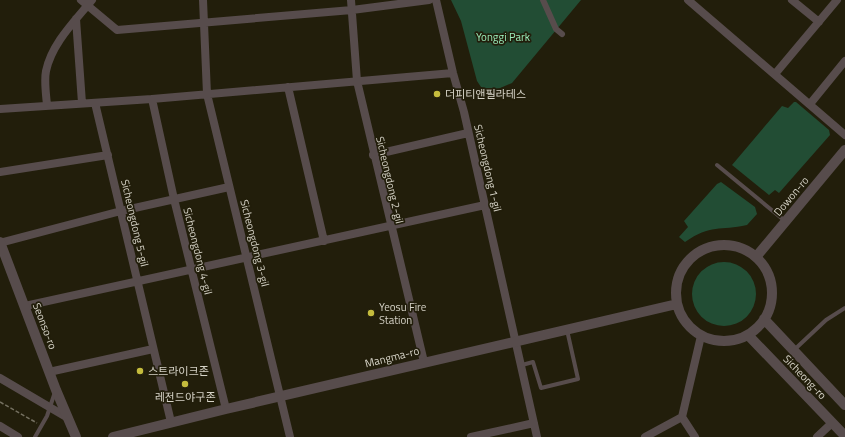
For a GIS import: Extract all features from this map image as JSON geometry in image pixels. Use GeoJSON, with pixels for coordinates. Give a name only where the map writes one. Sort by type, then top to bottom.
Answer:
{"type":"FeatureCollection","features":[{"type":"Feature","properties":{"kind":"street","name":"Sicheongdong 3-gil"},"geometry":{"type":"LineString","coordinates":[[203,0],[208,94],[290,437]]}},
{"type":"Feature","properties":{"kind":"street","name":"Sicheongdong 2-gil"},"geometry":{"type":"LineString","coordinates":[[351,0],[357,81],[373,155],[424,362]]}},
{"type":"Feature","properties":{"kind":"street"},"geometry":{"type":"LineString","coordinates":[[47,105],[46,71],[52,54],[87,2],[117,30],[352,10],[429,0]]}},
{"type":"Feature","properties":{"kind":"street","name":"Sicheongdong 1-gil"},"geometry":{"type":"LineString","coordinates":[[436,0],[486,205],[537,437]]}},
{"type":"Feature","properties":{"kind":"street"},"geometry":{"type":"LineString","coordinates":[[543,0],[556,29],[562,34]]}},
{"type":"Feature","properties":{"kind":"street"},"geometry":{"type":"LineString","coordinates":[[688,0],[845,135]]}},
{"type":"Feature","properties":{"kind":"street"},"geometry":{"type":"LineString","coordinates":[[792,0],[819,22]]}},
{"type":"Feature","properties":{"kind":"street"},"geometry":{"type":"LineString","coordinates":[[775,74],[837,0]]}},
{"type":"Feature","properties":{"kind":"street"},"geometry":{"type":"LineString","coordinates":[[76,19],[82,103]]}},
{"type":"Feature","properties":{"kind":"street"},"geometry":{"type":"LineString","coordinates":[[810,104],[845,61]]}},
{"type":"Feature","properties":{"kind":"street"},"geometry":{"type":"LineString","coordinates":[[0,109],[152,99],[453,72]]}},
{"type":"Feature","properties":{"kind":"street"},"geometry":{"type":"LineString","coordinates":[[288,87],[324,241]]}},
{"type":"Feature","properties":{"kind":"street","name":"Sicheongdong 4-gil"},"geometry":{"type":"LineString","coordinates":[[152,99],[174,199],[226,409]]}},
{"type":"Feature","properties":{"kind":"street","name":"Sicheongdong 5-gil"},"geometry":{"type":"LineString","coordinates":[[95,103],[171,422]]}},
{"type":"Feature","properties":{"kind":"street"},"geometry":{"type":"LineString","coordinates":[[373,155],[468,133]]}},
{"type":"Feature","properties":{"kind":"street","name":"Dowon-ro"},"geometry":{"type":"LineString","coordinates":[[756,257],[845,150]]}},
{"type":"Feature","properties":{"kind":"street"},"geometry":{"type":"LineString","coordinates":[[0,172],[108,155]]}},
{"type":"Feature","properties":{"kind":"street"},"geometry":{"type":"LineString","coordinates":[[0,242],[121,211],[229,187]]}},
{"type":"Feature","properties":{"kind":"street"},"geometry":{"type":"LineString","coordinates":[[24,306],[486,205]]}},
{"type":"Feature","properties":{"kind":"street","name":"Seonso-ro"},"geometry":{"type":"LineString","coordinates":[[0,242],[56,390],[76,437]]}},
{"type":"Feature","properties":{"kind":"street"},"geometry":{"type":"LineString","coordinates":[[722,245],[734,246],[746,250],[756,257],[763,265],[772,286],[770,303],[764,319],[757,328],[748,335],[737,340],[725,342],[712,340],[701,336],[685,322],[676,304],[676,288],[680,272],[690,259],[699,252],[710,247],[722,245]]}},
{"type":"Feature","properties":{"kind":"street","name":"Mangma-ro"},"geometry":{"type":"LineString","coordinates":[[113,437],[424,362],[517,342],[676,304]]}},
{"type":"Feature","properties":{"kind":"street","name":"Sicheong-ro"},"geometry":{"type":"LineString","coordinates":[[764,319],[845,405]]}},
{"type":"Feature","properties":{"kind":"street","name":"Sicheong-ro"},"geometry":{"type":"LineString","coordinates":[[748,335],[845,436]]}},
{"type":"Feature","properties":{"kind":"street"},"geometry":{"type":"LineString","coordinates":[[695,437],[682,417],[701,336]]}},
{"type":"Feature","properties":{"kind":"street"},"geometry":{"type":"LineString","coordinates":[[49,372],[153,349]]}},
{"type":"Feature","properties":{"kind":"street"},"geometry":{"type":"LineString","coordinates":[[0,378],[68,418]]}},
{"type":"Feature","properties":{"kind":"street"},"geometry":{"type":"LineString","coordinates":[[645,437],[682,417]]}},
{"type":"Feature","properties":{"kind":"street"},"geometry":{"type":"LineString","coordinates":[[471,437],[534,423]]}},
{"type":"Feature","properties":{"kind":"street"},"geometry":{"type":"LineString","coordinates":[[817,437],[832,423]]}},
{"type":"Feature","properties":{"kind":"street"},"geometry":{"type":"LineString","coordinates":[[0,426],[18,437]]}},
{"type":"Feature","properties":{"kind":"lane"},"geometry":{"type":"LineString","coordinates":[[717,165],[785,221]]}},
{"type":"Feature","properties":{"kind":"lane"},"geometry":{"type":"LineString","coordinates":[[794,350],[826,320],[839,310],[845,308]]}},
{"type":"Feature","properties":{"kind":"lane"},"geometry":{"type":"LineString","coordinates":[[522,365],[533,362],[541,388],[578,378],[567,330]]}},
{"type":"Feature","properties":{"kind":"lane"},"geometry":{"type":"LineString","coordinates":[[35,437],[42,426],[56,390]]}},
{"type":"Feature","properties":{"kind":"path"},"geometry":{"type":"LineString","coordinates":[[0,402],[42,426]]}},
{"type":"Feature","properties":{"kind":"green space","name":"Yonggi Park"},"geometry":{"type":"Polygon","coordinates":[[[451,0],[581,0],[512,83],[491,92],[481,87],[477,81],[461,21],[451,0]]]}},
{"type":"Feature","properties":{"kind":"green space"},"geometry":{"type":"Polygon","coordinates":[[[796,102],[829,130],[830,135],[779,193],[775,190],[769,195],[732,165],[782,106],[788,108],[796,102]]]}},
{"type":"Feature","properties":{"kind":"green space"},"geometry":{"type":"Polygon","coordinates":[[[721,182],[755,207],[757,214],[747,225],[709,230],[694,236],[685,242],[679,237],[688,227],[684,221],[717,184],[721,182]]]}},
{"type":"Feature","properties":{"kind":"green space"},"geometry":{"type":"Polygon","coordinates":[[[718,262],[730,262],[747,271],[754,282],[756,294],[754,306],[747,317],[730,326],[718,326],[706,321],[697,312],[692,300],[692,288],[697,276],[706,267],[718,262]]]}},
{"type":"Feature","properties":{"kind":"place","name":"더피티앤필라테스"},"geometry":{"type":"Point","coordinates":[437,94]}},
{"type":"Feature","properties":{"kind":"place","name":"Yeosu Fire Station"},"geometry":{"type":"Point","coordinates":[371,313]}},
{"type":"Feature","properties":{"kind":"place","name":"스트라이크존"},"geometry":{"type":"Point","coordinates":[140,371]}},
{"type":"Feature","properties":{"kind":"place","name":"레전드야구존"},"geometry":{"type":"Point","coordinates":[185,384]}}]}
